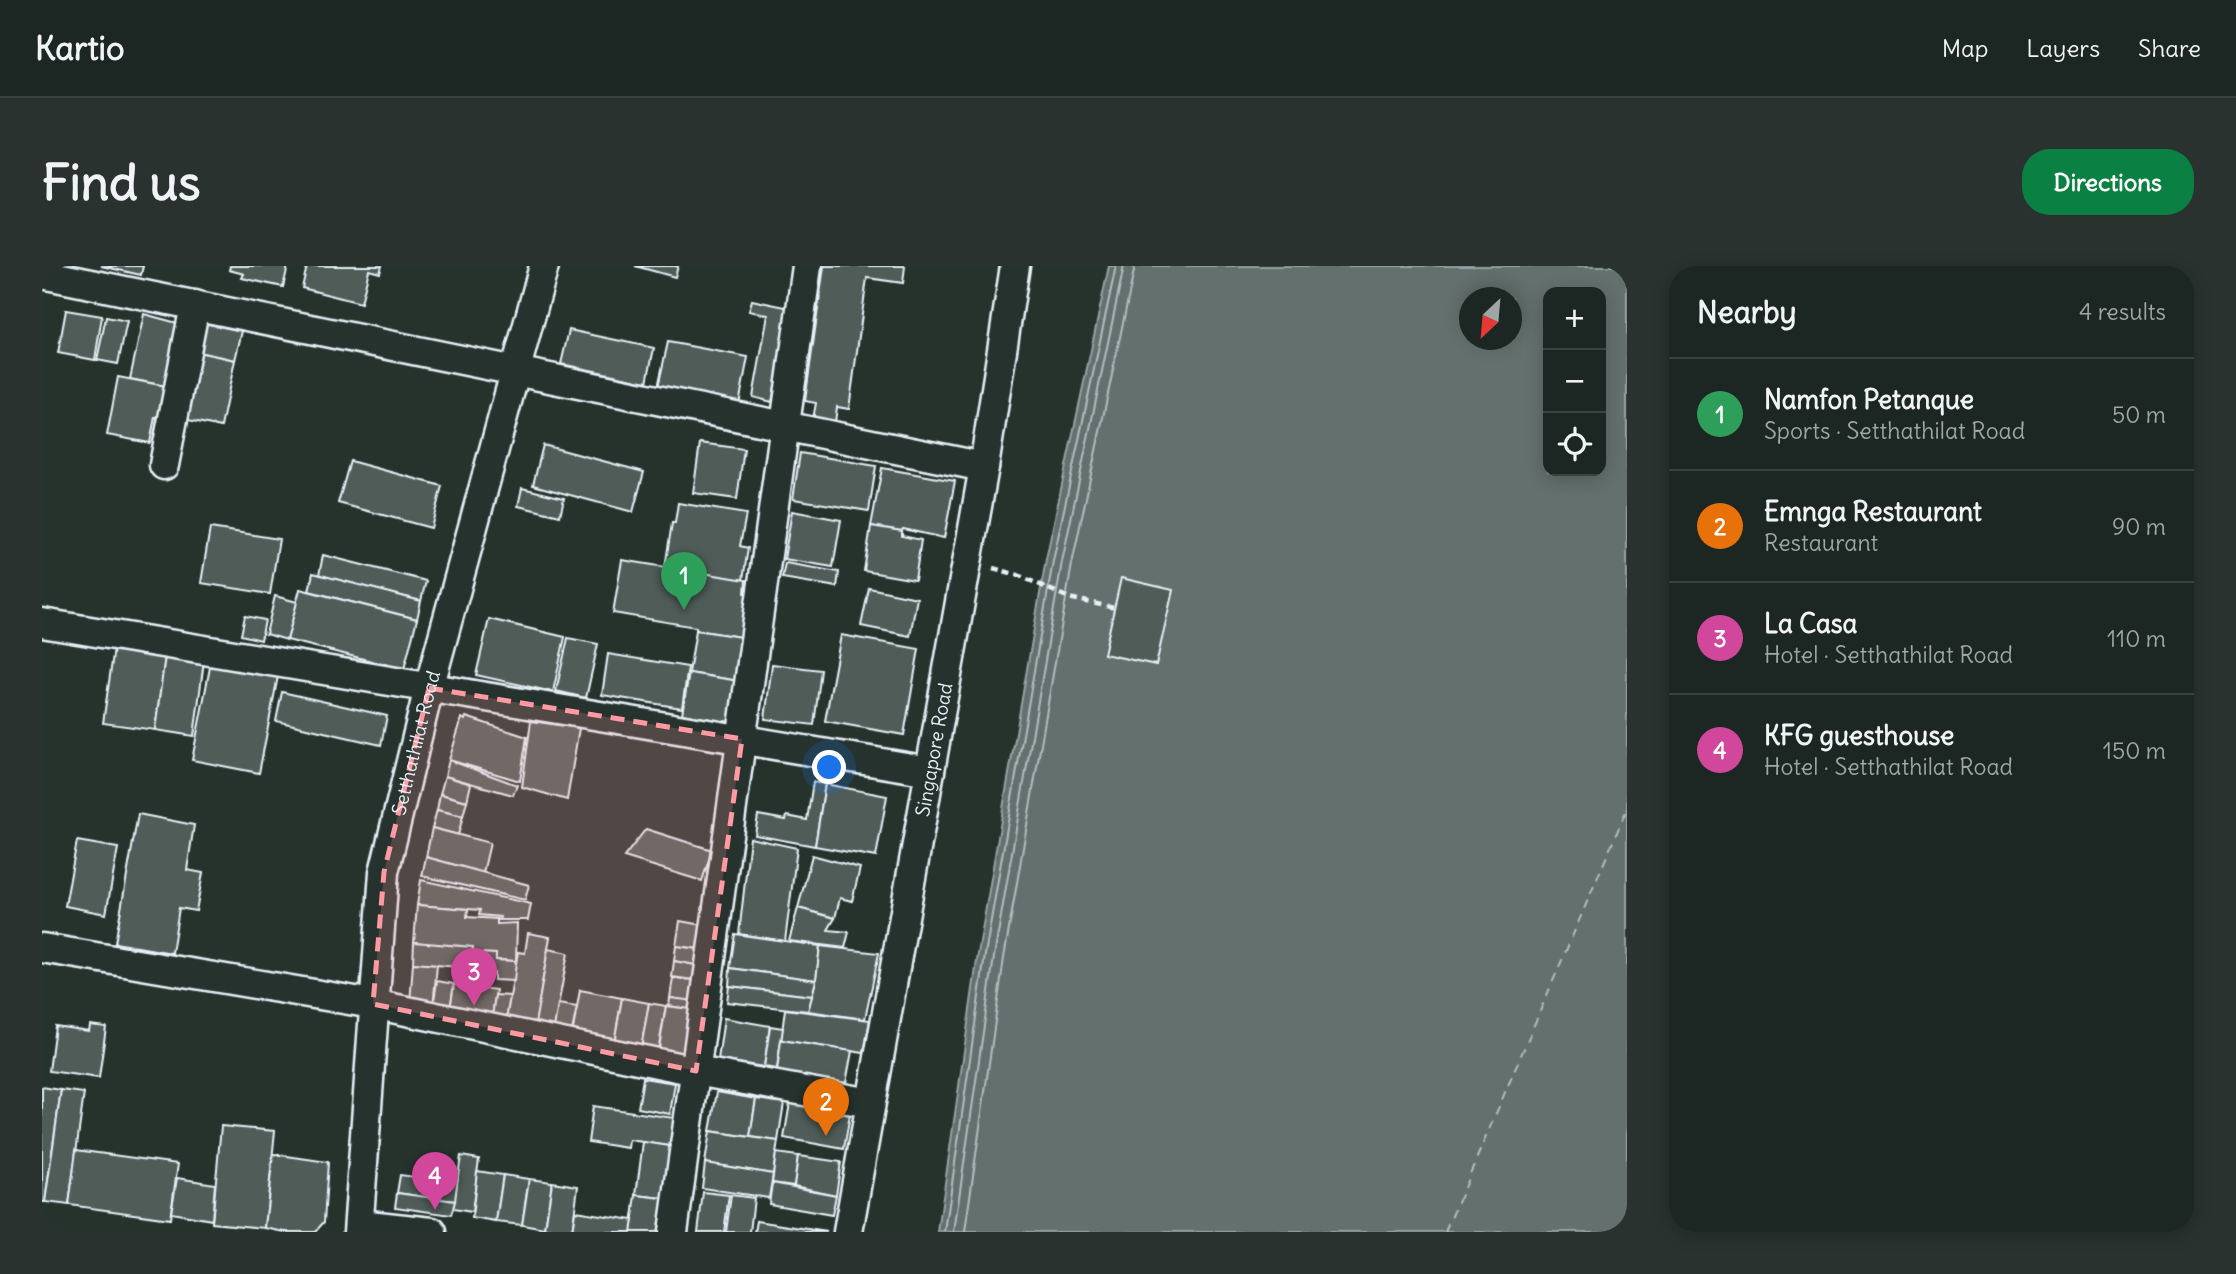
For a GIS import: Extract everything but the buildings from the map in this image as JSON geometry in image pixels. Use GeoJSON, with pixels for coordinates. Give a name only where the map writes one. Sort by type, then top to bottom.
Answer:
{"type":"FeatureCollection","features":[{"type":"Feature","properties":{"kind":"street","name":"Setthathilat Road"},"geometry":{"type":"LineString","coordinates":[[358,1228],[384,872],[429,688],[544,266]]}},
{"type":"Feature","properties":{"kind":"street"},"geometry":{"type":"LineString","coordinates":[[673,1232],[807,266]]}},
{"type":"Feature","properties":{"kind":"street","name":"Singapore Road"},"geometry":{"type":"LineString","coordinates":[[848,1232],[984,467],[1015,266]]}},
{"type":"Feature","properties":{"kind":"street"},"geometry":{"type":"LineString","coordinates":[[42,274],[984,467]]}},
{"type":"Feature","properties":{"kind":"street"},"geometry":{"type":"LineString","coordinates":[[163,465],[195,305]]}},
{"type":"Feature","properties":{"kind":"street"},"geometry":{"type":"LineString","coordinates":[[42,623],[930,771]]}},
{"type":"Feature","properties":{"kind":"street"},"geometry":{"type":"LineString","coordinates":[[42,948],[373,1004],[696,1071],[870,1103]]}},
{"type":"Feature","properties":{"kind":"street"},"geometry":{"type":"LineString","coordinates":[[358,1228],[432,1232]]}},
{"type":"Feature","properties":{"kind":"path"},"geometry":{"type":"LineString","coordinates":[[967,561],[1018,575],[1069,598],[1115,608]]}},
{"type":"Feature","properties":{"kind":"highlighted area"},"geometry":{"type":"Polygon","coordinates":[[[429,688],[742,739],[696,1071],[373,1004],[384,872],[429,688]]]}},
{"type":"Feature","properties":{"kind":"water"},"geometry":{"type":"Polygon","coordinates":[[[1109,266],[1627,266],[1627,1232],[938,1232],[978,954],[1046,559],[1109,266]]]}},
{"type":"Feature","properties":{"kind":"ferry route"},"geometry":{"type":"LineString","coordinates":[[1445,1232],[1627,809]]}},
{"type":"Feature","properties":{"kind":"place","name":"Namfon Petanque"},"geometry":{"type":"Point","coordinates":[684,610]}},
{"type":"Feature","properties":{"kind":"place","name":"La Casa"},"geometry":{"type":"Point","coordinates":[474,1006]}},
{"type":"Feature","properties":{"kind":"place","name":"Emnga Restaurant"},"geometry":{"type":"Point","coordinates":[826,1136]}},
{"type":"Feature","properties":{"kind":"place","name":"KFG guesthouse"},"geometry":{"type":"Point","coordinates":[435,1210]}}]}
